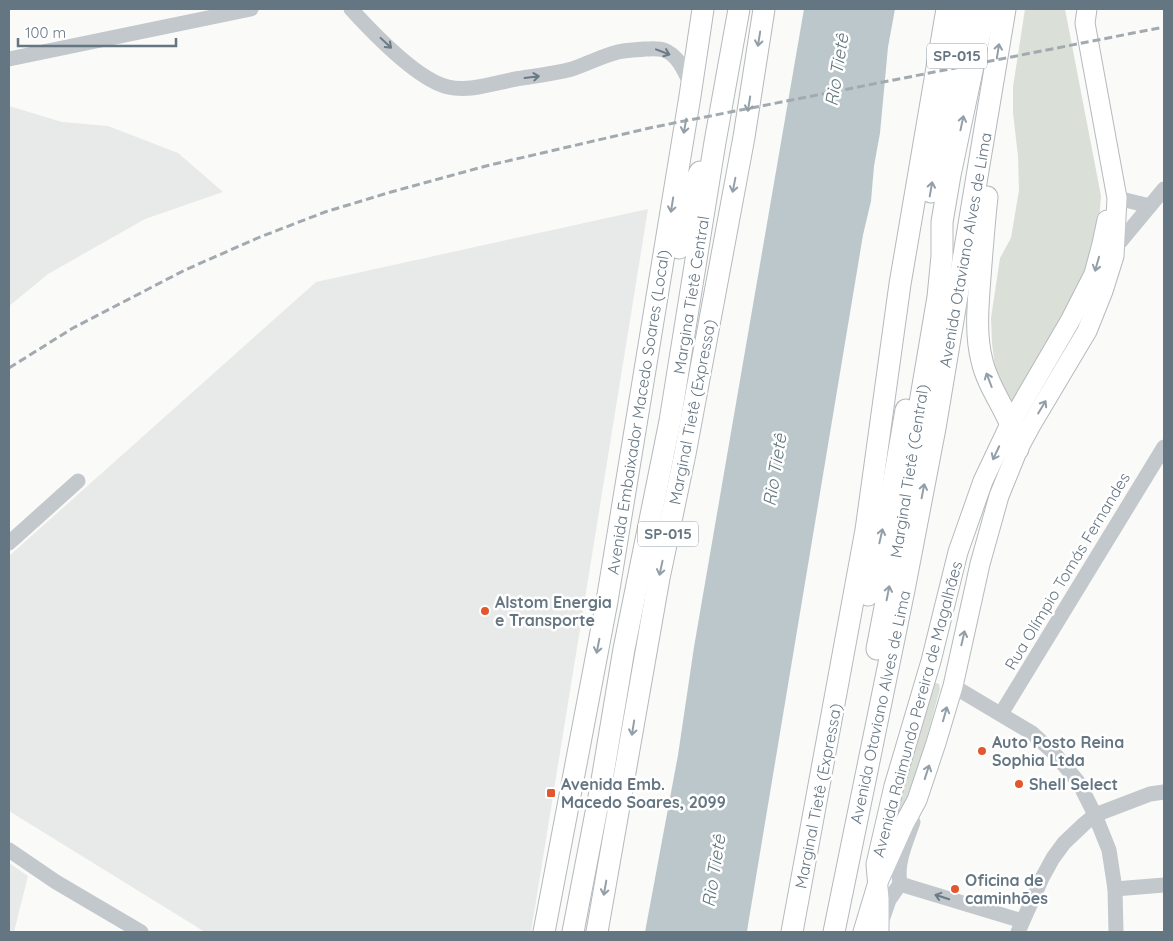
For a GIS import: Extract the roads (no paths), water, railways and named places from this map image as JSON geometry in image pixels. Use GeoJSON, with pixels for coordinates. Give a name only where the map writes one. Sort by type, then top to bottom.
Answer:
{"type":"FeatureCollection","features":[{"type":"Feature","properties":{"kind":"highway","name":"Avenida Embaixador Macedo Soares (Local)"},"geometry":{"type":"LineString","coordinates":[[544,932],[607,601],[703,9]]}},
{"type":"Feature","properties":{"kind":"highway"},"geometry":{"type":"LineString","coordinates":[[718,93],[727,9]]}},
{"type":"Feature","properties":{"kind":"highway"},"geometry":{"type":"LineString","coordinates":[[573,932],[600,792],[624,648],[649,525],[646,509],[700,172],[739,9]]}},
{"type":"Feature","properties":{"kind":"highway","name":"Marginal Tietê (Expressa)"},"geometry":{"type":"LineString","coordinates":[[597,932],[659,578],[685,454],[744,137],[764,9]]}},
{"type":"Feature","properties":{"kind":"highway","name":"Marginal Tietê (Expressa)"},"geometry":{"type":"LineString","coordinates":[[792,932],[866,530],[900,284],[947,9]]}},
{"type":"Feature","properties":{"kind":"highway","name":"Marginal Tietê (Central)"},"geometry":{"type":"LineString","coordinates":[[879,442],[887,419],[899,370],[947,103],[967,9]]}},
{"type":"Feature","properties":{"kind":"highway","name":"Marginal Tietê (Central)"},"geometry":{"type":"LineString","coordinates":[[820,932],[909,486],[938,296],[942,256],[942,222],[985,9]]}},
{"type":"Feature","properties":{"kind":"highway","name":"Avenida Otaviano Alves de Lima"},"geometry":{"type":"LineString","coordinates":[[834,932],[935,428],[1005,9]]}},
{"type":"Feature","properties":{"kind":"highway","name":"Margina Tietê Central"},"geometry":{"type":"LineString","coordinates":[[649,525],[682,357],[718,93]]}},
{"type":"Feature","properties":{"kind":"highway"},"geometry":{"type":"LineString","coordinates":[[986,128],[990,163],[978,307],[978,341],[982,363],[990,386],[1010,424],[1018,449]]}},
{"type":"Feature","properties":{"kind":"highway"},"geometry":{"type":"LineString","coordinates":[[631,460],[640,446],[689,193],[700,172]]}},
{"type":"Feature","properties":{"kind":"highway"},"geometry":{"type":"LineString","coordinates":[[832,717],[848,682],[859,641],[892,491],[932,264],[942,222]]}},
{"type":"Feature","properties":{"kind":"highway"},"geometry":{"type":"LineString","coordinates":[[582,932],[602,814],[600,792]]}},
{"type":"Feature","properties":{"kind":"highway"},"geometry":{"type":"LineString","coordinates":[[559,932],[568,858],[568,804]]}},
{"type":"Feature","properties":{"kind":"main road","name":"Avenida Raimundo Pereira de Magalhães"},"geometry":{"type":"LineString","coordinates":[[878,882],[876,864],[901,759],[931,662],[961,544],[983,481],[1010,424],[1070,321],[1094,274],[1102,244],[1108,205],[1100,143],[1084,72],[1077,9]]}},
{"type":"Feature","properties":{"kind":"main road","name":"Avenida Raimundo Pereira de Magalhães"},"geometry":{"type":"LineString","coordinates":[[878,882],[917,800],[936,743],[953,686],[980,564],[996,504],[1018,449],[1087,331],[1103,292],[1115,248],[1117,198],[1085,23],[1087,9]]}},
{"type":"Feature","properties":{"kind":"main road"},"geometry":{"type":"LineString","coordinates":[[931,662],[940,677],[953,686]]}},
{"type":"Feature","properties":{"kind":"main road"},"geometry":{"type":"LineString","coordinates":[[874,930],[878,882]]}},
{"type":"Feature","properties":{"kind":"street"},"geometry":{"type":"LineString","coordinates":[[9,59],[251,9]]}},
{"type":"Feature","properties":{"kind":"street"},"geometry":{"type":"LineString","coordinates":[[351,9],[419,74],[431,81],[449,87],[488,85],[515,79],[545,76],[573,69],[619,52],[653,48],[663,49],[671,54],[683,68],[691,85]]}},
{"type":"Feature","properties":{"kind":"street"},"geometry":{"type":"LineString","coordinates":[[1115,248],[1164,189]]}},
{"type":"Feature","properties":{"kind":"street"},"geometry":{"type":"LineString","coordinates":[[1117,198],[1150,206]]}},
{"type":"Feature","properties":{"kind":"street","name":"Rua Olímpio Tomás Fernandes"},"geometry":{"type":"LineString","coordinates":[[1001,714],[1164,447]]}},
{"type":"Feature","properties":{"kind":"street"},"geometry":{"type":"LineString","coordinates":[[9,543],[78,481]]}},
{"type":"Feature","properties":{"kind":"street"},"geometry":{"type":"LineString","coordinates":[[953,686],[1032,733],[1054,753],[1079,783],[1095,815],[1109,850],[1115,889],[1116,932]]}},
{"type":"Feature","properties":{"kind":"street"},"geometry":{"type":"LineString","coordinates":[[900,884],[1020,927],[1053,858],[1064,844],[1095,815],[1150,794],[1164,792]]}},
{"type":"Feature","properties":{"kind":"street"},"geometry":{"type":"LineString","coordinates":[[874,930],[889,900],[900,884],[898,876],[900,862],[917,800]]}},
{"type":"Feature","properties":{"kind":"street"},"geometry":{"type":"LineString","coordinates":[[9,850],[56,882],[141,932]]}},
{"type":"Feature","properties":{"kind":"street"},"geometry":{"type":"LineString","coordinates":[[1115,889],[1164,885]]}},
{"type":"Feature","properties":{"kind":"water","name":"Rio Tietê"},"geometry":{"type":"Polygon","coordinates":[[[804,9],[895,9],[888,47],[871,201],[863,235],[747,932],[645,932],[678,755],[694,647],[804,9]]]}},
{"type":"Feature","properties":{"kind":"railway"},"geometry":{"type":"LineString","coordinates":[[9,368],[73,328],[185,270],[260,237],[325,212],[391,192],[486,166],[654,127],[1164,27]]}},
{"type":"Feature","properties":{"kind":"place","name":"Alstom Energia e Transporte"},"geometry":{"type":"Point","coordinates":[485,611]}},
{"type":"Feature","properties":{"kind":"place","name":"Auto Posto Reina Sophia Ltda"},"geometry":{"type":"Point","coordinates":[982,751]}},
{"type":"Feature","properties":{"kind":"place","name":"Shell Select"},"geometry":{"type":"Point","coordinates":[1019,784]}},
{"type":"Feature","properties":{"kind":"place","name":"Avenida Emb. Macedo Soares, 2099"},"geometry":{"type":"Point","coordinates":[551,793]}},
{"type":"Feature","properties":{"kind":"place","name":"Oficina de caminhões"},"geometry":{"type":"Point","coordinates":[955,889]}}]}
